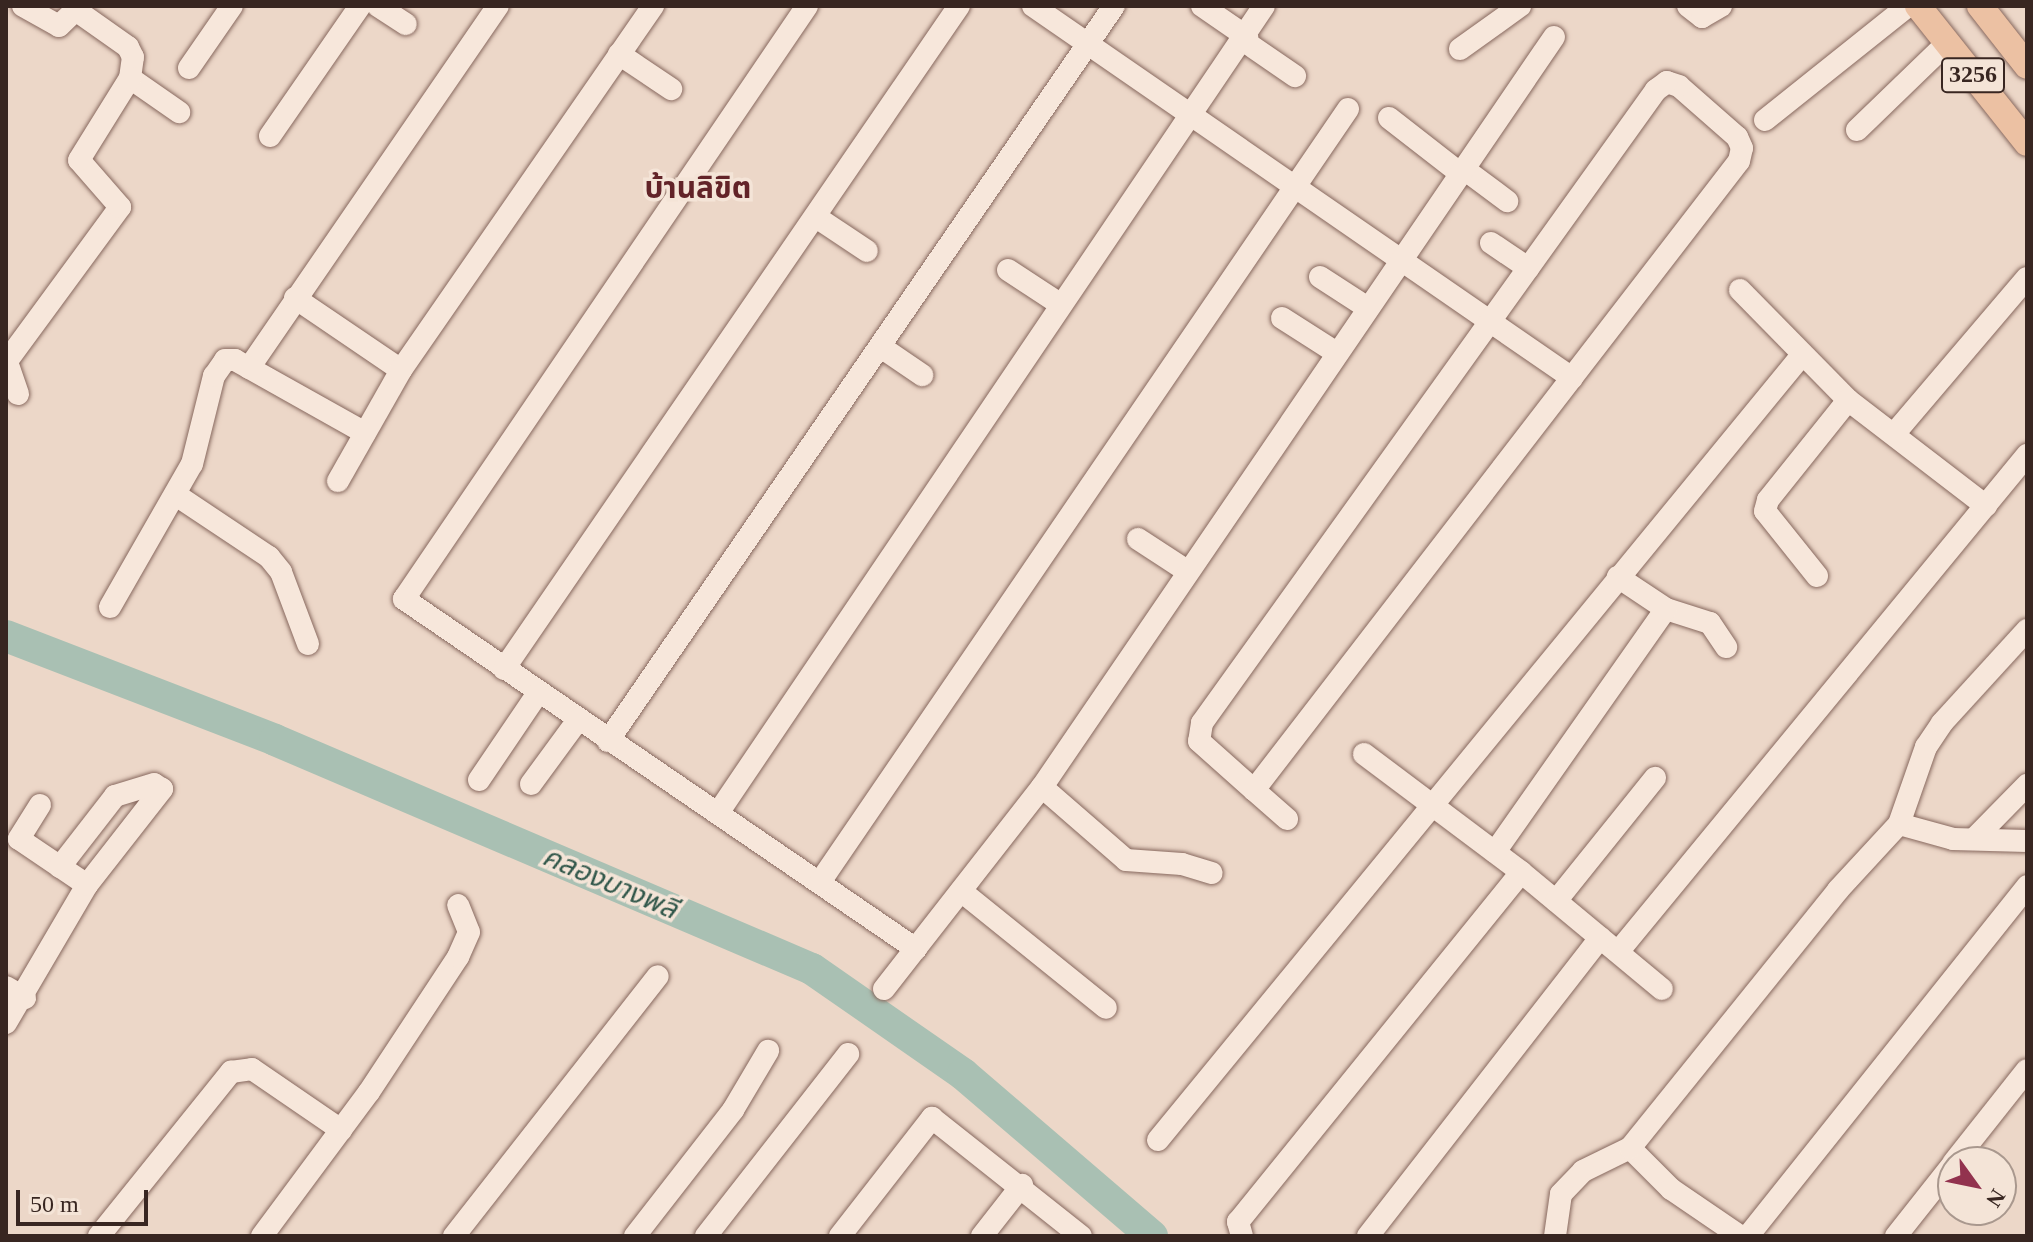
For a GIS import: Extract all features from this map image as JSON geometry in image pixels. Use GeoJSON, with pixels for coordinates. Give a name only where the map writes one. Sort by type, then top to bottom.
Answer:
{"type":"FeatureCollection","features":[{"type":"Feature","properties":{"kind":"main road","name":"3256"},"geometry":{"type":"LineString","coordinates":[[1918,6],[2027,143]]}},
{"type":"Feature","properties":{"kind":"main road","name":"3256"},"geometry":{"type":"LineString","coordinates":[[1980,6],[2027,66]]}},
{"type":"Feature","properties":{"kind":"street"},"geometry":{"type":"LineString","coordinates":[[18,394],[7,360],[120,207],[79,160],[134,68],[128,47],[79,8],[59,26],[23,6]]}},
{"type":"Feature","properties":{"kind":"street"},"geometry":{"type":"LineString","coordinates":[[189,68],[232,6]]}},
{"type":"Feature","properties":{"kind":"street"},"geometry":{"type":"LineString","coordinates":[[270,136],[360,6]]}},
{"type":"Feature","properties":{"kind":"street"},"geometry":{"type":"LineString","coordinates":[[378,6],[406,24]]}},
{"type":"Feature","properties":{"kind":"street"},"geometry":{"type":"LineString","coordinates":[[249,368],[498,6]]}},
{"type":"Feature","properties":{"kind":"street"},"geometry":{"type":"LineString","coordinates":[[338,481],[401,370],[653,6]]}},
{"type":"Feature","properties":{"kind":"street"},"geometry":{"type":"LineString","coordinates":[[807,6],[404,594],[407,603],[916,949]]}},
{"type":"Feature","properties":{"kind":"street"},"geometry":{"type":"LineString","coordinates":[[504,669],[959,6]]}},
{"type":"Feature","properties":{"kind":"street"},"geometry":{"type":"LineString","coordinates":[[1033,6],[1572,378]]}},
{"type":"Feature","properties":{"kind":"street"},"geometry":{"type":"LineString","coordinates":[[608,741],[1114,6]]}},
{"type":"Feature","properties":{"kind":"street"},"geometry":{"type":"LineString","coordinates":[[1202,6],[1295,76]]}},
{"type":"Feature","properties":{"kind":"street"},"geometry":{"type":"LineString","coordinates":[[718,813],[1060,304],[1245,39],[1264,6]]}},
{"type":"Feature","properties":{"kind":"street"},"geometry":{"type":"LineString","coordinates":[[1460,49],[1520,6]]}},
{"type":"Feature","properties":{"kind":"street"},"geometry":{"type":"LineString","coordinates":[[1688,6],[1702,17],[1721,6]]}},
{"type":"Feature","properties":{"kind":"street"},"geometry":{"type":"LineString","coordinates":[[1765,120],[1908,6]]}},
{"type":"Feature","properties":{"kind":"street"},"geometry":{"type":"LineString","coordinates":[[884,989],[1042,787],[1554,37]]}},
{"type":"Feature","properties":{"kind":"street"},"geometry":{"type":"LineString","coordinates":[[1857,130],[1947,43]]}},
{"type":"Feature","properties":{"kind":"street"},"geometry":{"type":"LineString","coordinates":[[619,54],[671,89]]}},
{"type":"Feature","properties":{"kind":"street"},"geometry":{"type":"LineString","coordinates":[[130,78],[179,112]]}},
{"type":"Feature","properties":{"kind":"street"},"geometry":{"type":"LineString","coordinates":[[1254,790],[1739,161],[1742,148],[1737,137],[1679,86],[1667,82],[1656,90],[1202,723],[1199,741],[1254,790],[1287,819]]}},
{"type":"Feature","properties":{"kind":"street"},"geometry":{"type":"LineString","coordinates":[[820,882],[1348,109]]}},
{"type":"Feature","properties":{"kind":"street"},"geometry":{"type":"LineString","coordinates":[[1389,118],[1507,201]]}},
{"type":"Feature","properties":{"kind":"street"},"geometry":{"type":"LineString","coordinates":[[816,217],[867,251]]}},
{"type":"Feature","properties":{"kind":"street"},"geometry":{"type":"LineString","coordinates":[[1491,243],[1528,268]]}},
{"type":"Feature","properties":{"kind":"street"},"geometry":{"type":"LineString","coordinates":[[1008,270],[1060,304]]}},
{"type":"Feature","properties":{"kind":"street"},"geometry":{"type":"LineString","coordinates":[[1320,277],[1368,308]]}},
{"type":"Feature","properties":{"kind":"street"},"geometry":{"type":"LineString","coordinates":[[1894,434],[2027,278]]}},
{"type":"Feature","properties":{"kind":"street"},"geometry":{"type":"LineString","coordinates":[[1740,290],[1848,400],[1986,506]]}},
{"type":"Feature","properties":{"kind":"street"},"geometry":{"type":"LineString","coordinates":[[295,298],[401,370]]}},
{"type":"Feature","properties":{"kind":"street"},"geometry":{"type":"LineString","coordinates":[[1282,318],[1337,353]]}},
{"type":"Feature","properties":{"kind":"street"},"geometry":{"type":"LineString","coordinates":[[881,347],[922,375]]}},
{"type":"Feature","properties":{"kind":"street"},"geometry":{"type":"LineString","coordinates":[[1158,1140],[1434,809],[1618,577],[1802,355]]}},
{"type":"Feature","properties":{"kind":"street"},"geometry":{"type":"LineString","coordinates":[[110,607],[192,464],[219,367],[235,360],[365,433]]}},
{"type":"Feature","properties":{"kind":"street"},"geometry":{"type":"LineString","coordinates":[[1817,576],[1765,511],[1768,500],[1848,400]]}},
{"type":"Feature","properties":{"kind":"street"},"geometry":{"type":"LineString","coordinates":[[1618,952],[2027,455]]}},
{"type":"Feature","properties":{"kind":"street"},"geometry":{"type":"LineString","coordinates":[[176,495],[269,557],[281,572],[308,644]]}},
{"type":"Feature","properties":{"kind":"street"},"geometry":{"type":"LineString","coordinates":[[1138,539],[1187,571]]}},
{"type":"Feature","properties":{"kind":"street"},"geometry":{"type":"LineString","coordinates":[[1618,577],[1666,609],[1710,623],[1726,647]]}},
{"type":"Feature","properties":{"kind":"street"},"geometry":{"type":"LineString","coordinates":[[1495,852],[1666,609]]}},
{"type":"Feature","properties":{"kind":"street"},"geometry":{"type":"LineString","coordinates":[[1555,1236],[1561,1194],[1583,1171],[1630,1148],[1838,890],[1899,824],[1926,747],[1942,723],[2027,630]]}},
{"type":"Feature","properties":{"kind":"street"},"geometry":{"type":"LineString","coordinates":[[479,780],[538,693]]}},
{"type":"Feature","properties":{"kind":"street"},"geometry":{"type":"LineString","coordinates":[[531,784],[578,720]]}},
{"type":"Feature","properties":{"kind":"street"},"geometry":{"type":"LineString","coordinates":[[1364,754],[1521,872],[1662,989]]}},
{"type":"Feature","properties":{"kind":"street"},"geometry":{"type":"LineString","coordinates":[[1556,901],[1655,778]]}},
{"type":"Feature","properties":{"kind":"street"},"geometry":{"type":"LineString","coordinates":[[6,1023],[16,993],[87,885],[162,789],[154,784],[115,796],[60,867]]}},
{"type":"Feature","properties":{"kind":"street"},"geometry":{"type":"LineString","coordinates":[[1974,839],[2027,785]]}},
{"type":"Feature","properties":{"kind":"street"},"geometry":{"type":"LineString","coordinates":[[1042,787],[1126,860],[1182,864],[1212,873]]}},
{"type":"Feature","properties":{"kind":"street"},"geometry":{"type":"LineString","coordinates":[[40,805],[19,839],[87,885]]}},
{"type":"Feature","properties":{"kind":"street"},"geometry":{"type":"LineString","coordinates":[[1899,824],[1953,839],[2027,841]]}},
{"type":"Feature","properties":{"kind":"street"},"geometry":{"type":"LineString","coordinates":[[1242,1236],[1238,1222],[1521,872]]}},
{"type":"Feature","properties":{"kind":"street"},"geometry":{"type":"LineString","coordinates":[[1748,1236],[2027,886]]}},
{"type":"Feature","properties":{"kind":"street"},"geometry":{"type":"LineString","coordinates":[[961,891],[1106,1008]]}},
{"type":"Feature","properties":{"kind":"street"},"geometry":{"type":"LineString","coordinates":[[262,1236],[341,1130],[458,957],[469,932],[458,905]]}},
{"type":"Feature","properties":{"kind":"street"},"geometry":{"type":"LineString","coordinates":[[1368,1236],[1600,938]]}},
{"type":"Feature","properties":{"kind":"street"},"geometry":{"type":"LineString","coordinates":[[454,1236],[658,976]]}},
{"type":"Feature","properties":{"kind":"street"},"geometry":{"type":"LineString","coordinates":[[635,1236],[733,1110],[768,1051]]}},
{"type":"Feature","properties":{"kind":"street"},"geometry":{"type":"LineString","coordinates":[[706,1236],[848,1054]]}},
{"type":"Feature","properties":{"kind":"street"},"geometry":{"type":"LineString","coordinates":[[99,1236],[231,1072],[252,1069],[341,1130]]}},
{"type":"Feature","properties":{"kind":"street"},"geometry":{"type":"LineString","coordinates":[[1967,1146],[2027,1070]]}},
{"type":"Feature","properties":{"kind":"street"},"geometry":{"type":"LineString","coordinates":[[840,1236],[932,1118],[1022,1185],[1081,1236]]}},
{"type":"Feature","properties":{"kind":"street"},"geometry":{"type":"LineString","coordinates":[[1630,1148],[1671,1189],[1740,1236]]}},
{"type":"Feature","properties":{"kind":"street"},"geometry":{"type":"LineString","coordinates":[[1896,1236],[1937,1184]]}},
{"type":"Feature","properties":{"kind":"street"},"geometry":{"type":"LineString","coordinates":[[982,1236],[1022,1185]]}},
{"type":"Feature","properties":{"kind":"waterway","name":"คลองบางพลี"},"geometry":{"type":"LineString","coordinates":[[6,636],[275,740],[812,969],[963,1074],[1152,1236]]}},
{"type":"Feature","properties":{"kind":"district","name":"บ้านลิขิต"},"geometry":{"type":"Point","coordinates":[698,188]}}]}
